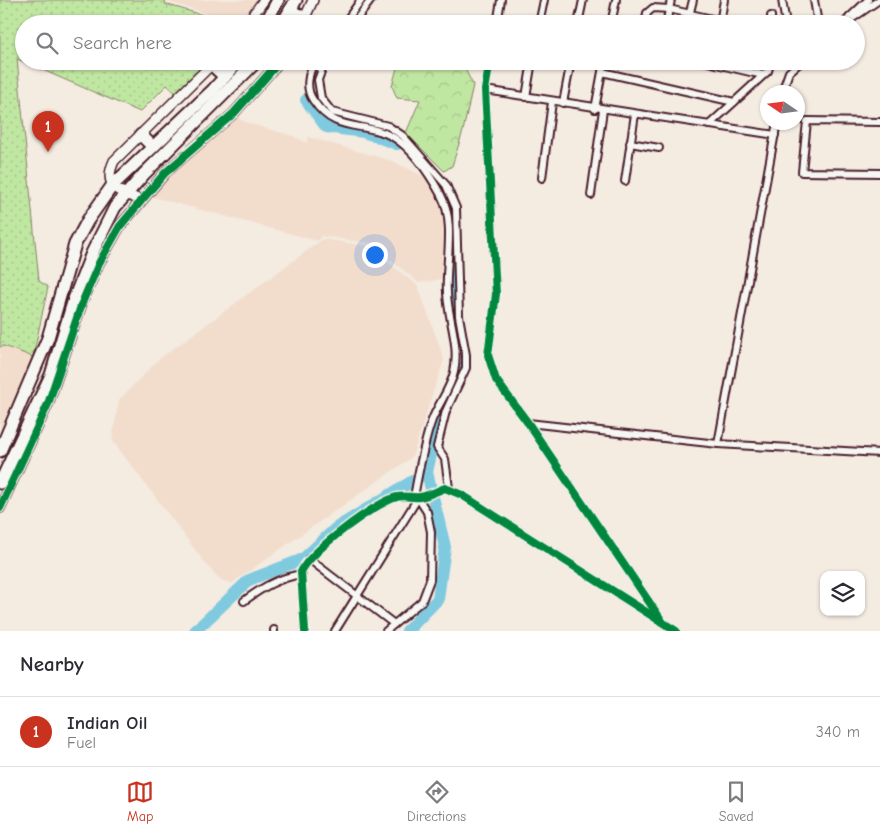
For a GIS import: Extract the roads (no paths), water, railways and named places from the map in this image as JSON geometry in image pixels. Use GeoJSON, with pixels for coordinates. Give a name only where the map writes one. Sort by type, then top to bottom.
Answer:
{"type":"FeatureCollection","features":[{"type":"Feature","properties":{"kind":"highway"},"geometry":{"type":"LineString","coordinates":[[270,15],[278,0]]}},
{"type":"Feature","properties":{"kind":"highway"},"geometry":{"type":"LineString","coordinates":[[220,70],[225,77]]}},
{"type":"Feature","properties":{"kind":"highway"},"geometry":{"type":"LineString","coordinates":[[0,451],[48,338],[76,244],[88,220],[112,186],[231,70]]}},
{"type":"Feature","properties":{"kind":"highway"},"geometry":{"type":"LineString","coordinates":[[0,483],[51,375],[74,299],[92,253],[116,207],[125,195],[248,70]]}},
{"type":"Feature","properties":{"kind":"highway"},"geometry":{"type":"LineString","coordinates":[[141,135],[153,147]]}},
{"type":"Feature","properties":{"kind":"street"},"geometry":{"type":"LineString","coordinates":[[253,15],[264,0]]}},
{"type":"Feature","properties":{"kind":"street"},"geometry":{"type":"LineString","coordinates":[[307,15],[313,0]]}},
{"type":"Feature","properties":{"kind":"street"},"geometry":{"type":"LineString","coordinates":[[350,15],[361,0]]}},
{"type":"Feature","properties":{"kind":"street"},"geometry":{"type":"LineString","coordinates":[[360,15],[372,0]]}},
{"type":"Feature","properties":{"kind":"street"},"geometry":{"type":"LineString","coordinates":[[498,15],[501,0]]}},
{"type":"Feature","properties":{"kind":"street"},"geometry":{"type":"LineString","coordinates":[[541,15],[544,0]]}},
{"type":"Feature","properties":{"kind":"street"},"geometry":{"type":"LineString","coordinates":[[580,15],[583,0]]}},
{"type":"Feature","properties":{"kind":"street"},"geometry":{"type":"LineString","coordinates":[[613,15],[616,0]]}},
{"type":"Feature","properties":{"kind":"street"},"geometry":{"type":"LineString","coordinates":[[668,15],[671,0]]}},
{"type":"Feature","properties":{"kind":"street"},"geometry":{"type":"LineString","coordinates":[[689,14],[693,0]]}},
{"type":"Feature","properties":{"kind":"street"},"geometry":{"type":"LineString","coordinates":[[721,15],[724,0]]}},
{"type":"Feature","properties":{"kind":"street"},"geometry":{"type":"LineString","coordinates":[[782,0],[784,15]]}},
{"type":"Feature","properties":{"kind":"street"},"geometry":{"type":"LineString","coordinates":[[814,0],[816,15]]}},
{"type":"Feature","properties":{"kind":"street"},"geometry":{"type":"LineString","coordinates":[[852,15],[868,0]]}},
{"type":"Feature","properties":{"kind":"street"},"geometry":{"type":"LineString","coordinates":[[857,15],[879,0]]}},
{"type":"Feature","properties":{"kind":"street"},"geometry":{"type":"LineString","coordinates":[[648,15],[650,10],[669,9],[693,15]]}},
{"type":"Feature","properties":{"kind":"street"},"geometry":{"type":"LineString","coordinates":[[140,200],[125,195],[112,186],[109,177],[114,161],[207,70]]}},
{"type":"Feature","properties":{"kind":"street"},"geometry":{"type":"LineString","coordinates":[[0,508],[48,404],[82,303],[99,263],[120,226],[140,200],[165,173],[248,100],[273,70]]}},
{"type":"Feature","properties":{"kind":"street"},"geometry":{"type":"LineString","coordinates":[[311,70],[308,78],[308,94],[320,111],[334,121],[393,137],[416,158],[431,177],[447,211],[447,295],[456,356],[454,374],[432,420],[421,456],[418,497],[335,631]]}},
{"type":"Feature","properties":{"kind":"street"},"geometry":{"type":"LineString","coordinates":[[322,70],[318,80],[322,98],[332,112],[388,126],[403,136],[446,185],[456,208],[458,308],[466,368],[446,411],[437,447],[445,459],[447,488]]}},
{"type":"Feature","properties":{"kind":"street"},"geometry":{"type":"LineString","coordinates":[[488,70],[485,90],[496,294],[488,355],[496,380],[528,423],[662,621]]}},
{"type":"Feature","properties":{"kind":"street"},"geometry":{"type":"LineString","coordinates":[[526,97],[530,70]]}},
{"type":"Feature","properties":{"kind":"street"},"geometry":{"type":"LineString","coordinates":[[563,103],[569,70]]}},
{"type":"Feature","properties":{"kind":"street"},"geometry":{"type":"LineString","coordinates":[[743,70],[763,75]]}},
{"type":"Feature","properties":{"kind":"street"},"geometry":{"type":"LineString","coordinates":[[709,125],[767,70]]}},
{"type":"Feature","properties":{"kind":"street"},"geometry":{"type":"LineString","coordinates":[[784,85],[791,70]]}},
{"type":"Feature","properties":{"kind":"street"},"geometry":{"type":"LineString","coordinates":[[595,108],[602,72],[734,102]]}},
{"type":"Feature","properties":{"kind":"street"},"geometry":{"type":"LineString","coordinates":[[485,90],[603,110],[775,135]]}},
{"type":"Feature","properties":{"kind":"street"},"geometry":{"type":"LineString","coordinates":[[542,178],[552,102]]}},
{"type":"Feature","properties":{"kind":"street"},"geometry":{"type":"LineString","coordinates":[[591,195],[603,110]]}},
{"type":"Feature","properties":{"kind":"street"},"geometry":{"type":"LineString","coordinates":[[625,181],[635,114]]}},
{"type":"Feature","properties":{"kind":"street"},"geometry":{"type":"LineString","coordinates":[[880,122],[808,121],[802,172],[880,173]]}},
{"type":"Feature","properties":{"kind":"street"},"geometry":{"type":"LineString","coordinates":[[718,444],[776,130]]}},
{"type":"Feature","properties":{"kind":"street"},"geometry":{"type":"LineString","coordinates":[[630,143],[658,148]]}},
{"type":"Feature","properties":{"kind":"street"},"geometry":{"type":"LineString","coordinates":[[528,423],[718,444],[880,453]]}},
{"type":"Feature","properties":{"kind":"street"},"geometry":{"type":"LineString","coordinates":[[305,631],[302,574],[304,565],[309,559],[339,533],[389,500],[403,496],[418,497],[447,488],[676,631]]}},
{"type":"Feature","properties":{"kind":"street"},"geometry":{"type":"LineString","coordinates":[[386,631],[422,601],[430,580],[431,532],[427,512],[418,497]]}},
{"type":"Feature","properties":{"kind":"street"},"geometry":{"type":"LineString","coordinates":[[309,559],[394,624]]}},
{"type":"Feature","properties":{"kind":"street"},"geometry":{"type":"LineString","coordinates":[[244,601],[267,584],[281,578],[302,574]]}},
{"type":"Feature","properties":{"kind":"waterway"},"geometry":{"type":"LineString","coordinates":[[355,15],[367,0]]}},
{"type":"Feature","properties":{"kind":"waterway"},"geometry":{"type":"LineString","coordinates":[[306,100],[326,127],[364,132],[397,144]]}},
{"type":"Feature","properties":{"kind":"waterway"},"geometry":{"type":"LineString","coordinates":[[444,185],[454,216]]}},
{"type":"Feature","properties":{"kind":"waterway"},"geometry":{"type":"LineString","coordinates":[[455,272],[453,285],[458,314]]}},
{"type":"Feature","properties":{"kind":"waterway"},"geometry":{"type":"LineString","coordinates":[[407,631],[438,599],[445,547],[427,472],[441,410],[463,367]]}},
{"type":"Feature","properties":{"kind":"waterway"},"geometry":{"type":"LineString","coordinates":[[195,631],[249,580],[303,559],[336,528],[427,472]]}},
{"type":"Feature","properties":{"kind":"place","name":"Indian Oil"},"geometry":{"type":"Point","coordinates":[48,152]}}]}
